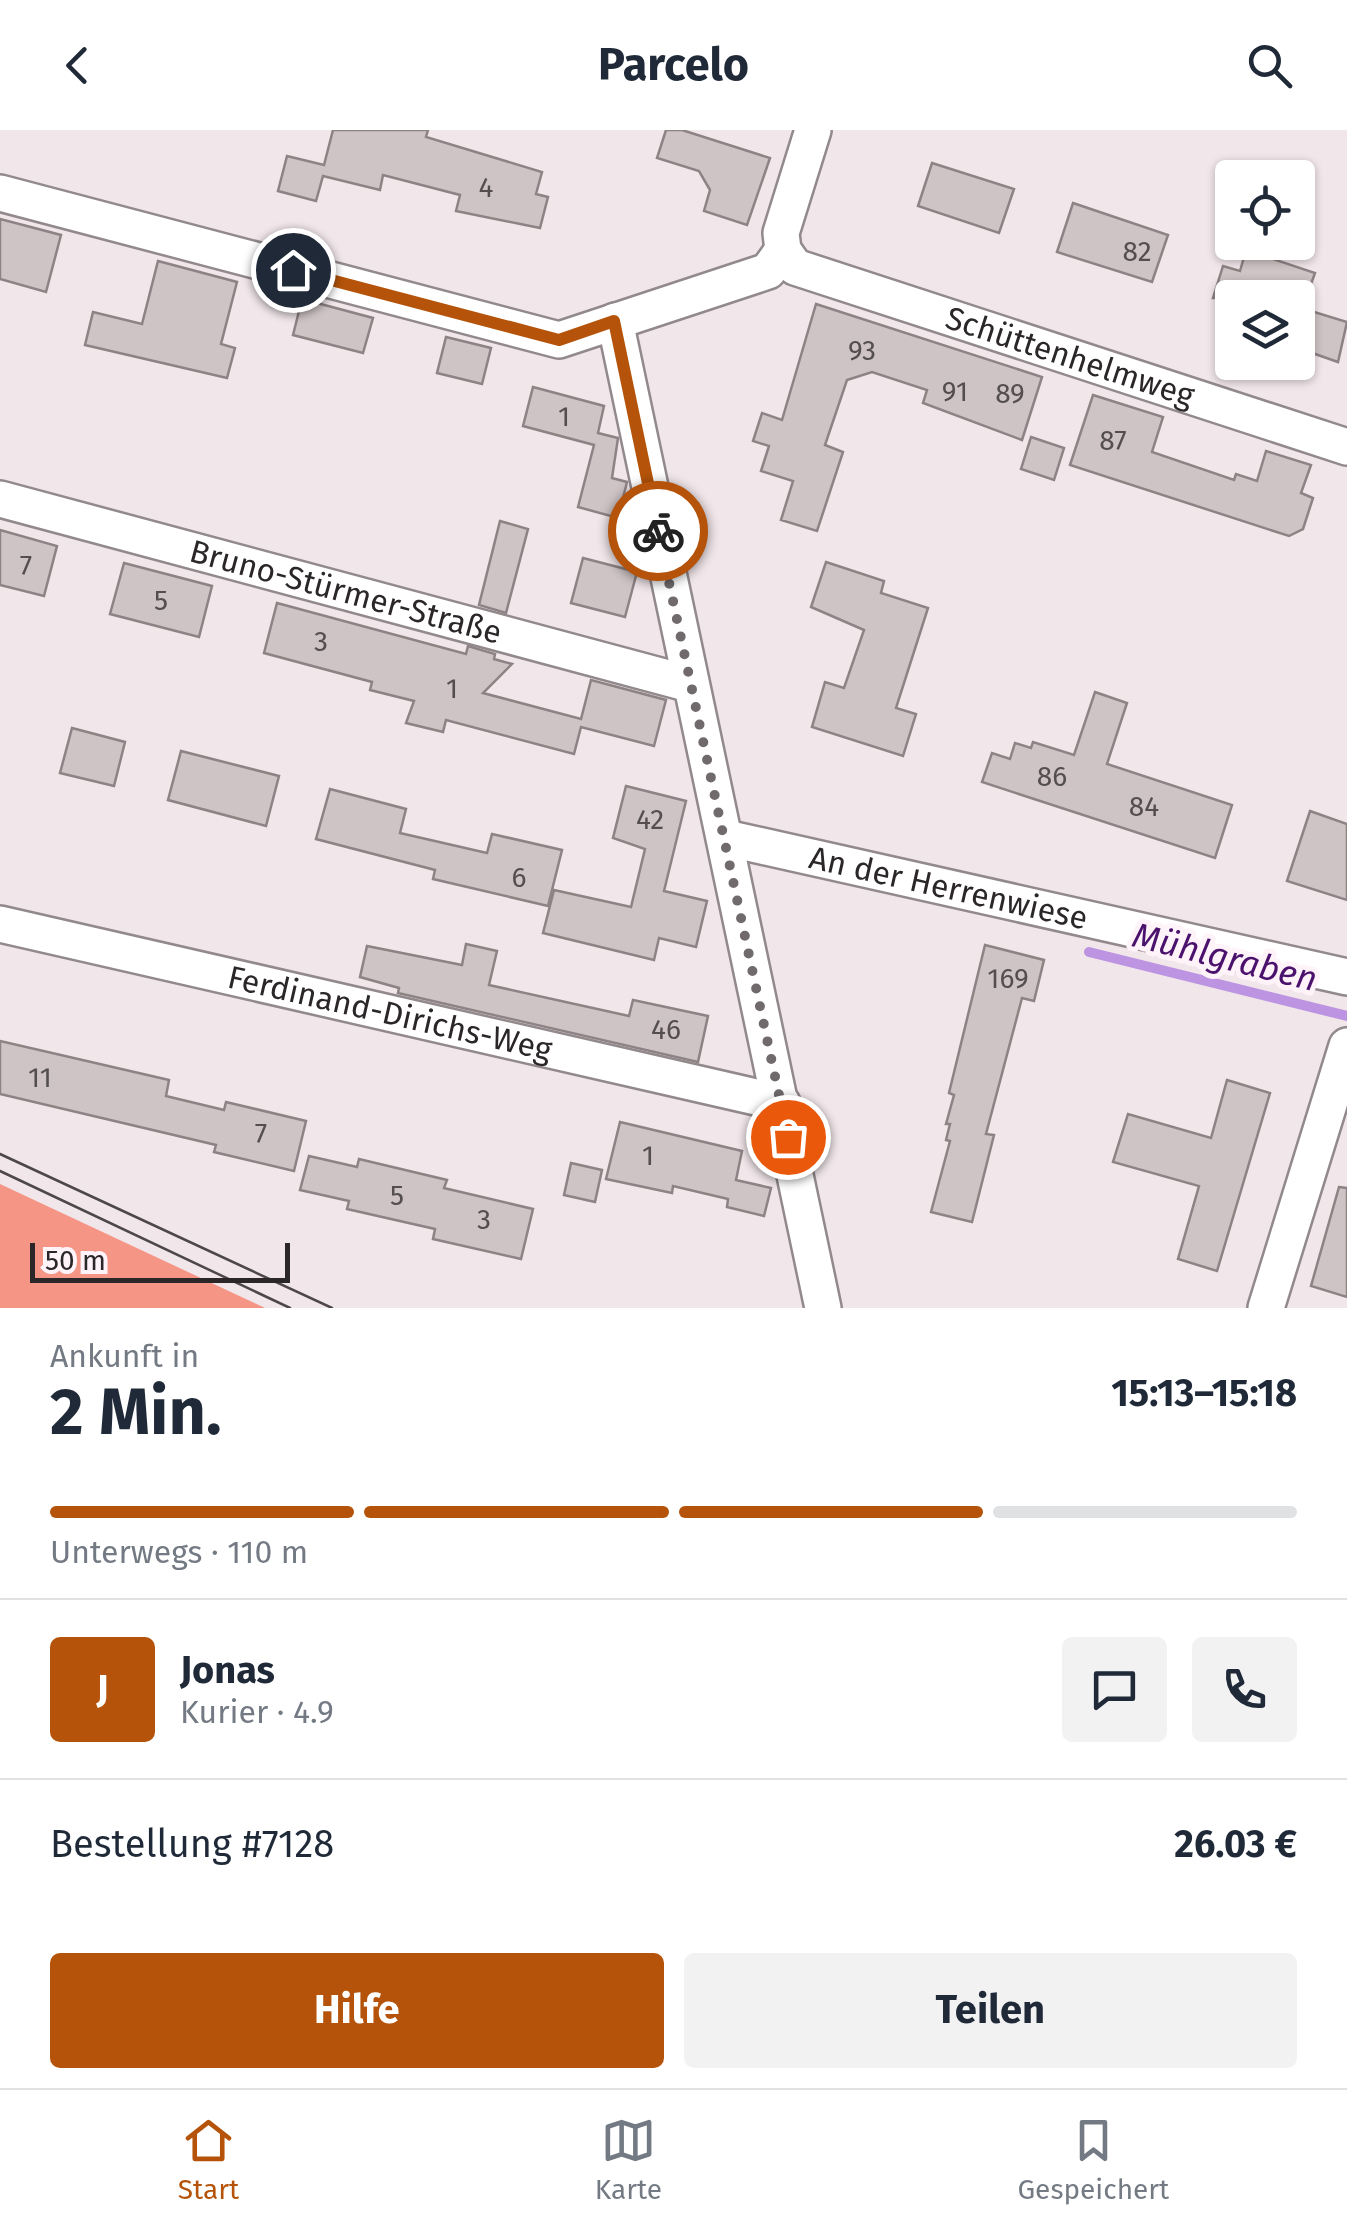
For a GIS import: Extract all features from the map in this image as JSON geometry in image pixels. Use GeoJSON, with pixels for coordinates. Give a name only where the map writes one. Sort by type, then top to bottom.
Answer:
{"type":"FeatureCollection","features":[{"type":"Feature","properties":{"kind":"street"},"geometry":{"type":"LineString","coordinates":[[0,193],[559,340],[768,271],[789,259],[780,232],[813,130]]}},
{"type":"Feature","properties":{"kind":"street","name":"Schüttenhelmweg"},"geometry":{"type":"LineString","coordinates":[[789,259],[1347,447]]}},
{"type":"Feature","properties":{"kind":"street"},"geometry":{"type":"LineString","coordinates":[[614,321],[823,1308]]}},
{"type":"Feature","properties":{"kind":"street","name":"Bruno-Stürmer-Straße"},"geometry":{"type":"LineString","coordinates":[[0,498],[690,684]]}},
{"type":"Feature","properties":{"kind":"street","name":"An der Herrenwiese"},"geometry":{"type":"LineString","coordinates":[[726,838],[1347,977]]}},
{"type":"Feature","properties":{"kind":"street","name":"Ferdinand-Dirichs-Weg"},"geometry":{"type":"LineString","coordinates":[[0,924],[782,1103]]}},
{"type":"Feature","properties":{"kind":"street"},"geometry":{"type":"LineString","coordinates":[[1266,1308],[1347,1046]]}},
{"type":"Feature","properties":{"kind":"shaded area"},"geometry":{"type":"Polygon","coordinates":[[[0,1184],[265,1308],[0,1308],[0,1184]]]}},
{"type":"Feature","properties":{"kind":"building"},"geometry":{"type":"Polygon","coordinates":[[[333,130],[428,130],[426,137],[542,172],[536,194],[548,197],[540,228],[456,211],[460,195],[383,175],[380,190],[323,176],[316,201],[278,191],[287,156],[324,165],[333,130]]]}},
{"type":"Feature","properties":{"kind":"building"},"geometry":{"type":"Polygon","coordinates":[[[666,130],[682,130],[770,158],[747,225],[704,211],[710,190],[699,171],[657,158],[666,130]]]}},
{"type":"Feature","properties":{"kind":"building"},"geometry":{"type":"Polygon","coordinates":[[[932,163],[1014,189],[999,233],[918,206],[932,163]]]}},
{"type":"Feature","properties":{"kind":"building"},"geometry":{"type":"Polygon","coordinates":[[[1073,203],[1168,235],[1152,282],[1057,252],[1073,203]]]}},
{"type":"Feature","properties":{"kind":"building"},"geometry":{"type":"Polygon","coordinates":[[[0,219],[61,235],[46,292],[0,279],[0,219]]]}},
{"type":"Feature","properties":{"kind":"building"},"geometry":{"type":"Polygon","coordinates":[[[1243,260],[1276,260],[1315,273],[1312,280],[1219,280],[1223,266],[1240,271],[1243,260]]]}},
{"type":"Feature","properties":{"kind":"building"},"geometry":{"type":"Polygon","coordinates":[[[158,261],[237,282],[221,344],[235,348],[227,378],[85,345],[93,312],[142,324],[158,261]]]}},
{"type":"Feature","properties":{"kind":"building"},"geometry":{"type":"Polygon","coordinates":[[[302,299],[373,318],[363,353],[293,335],[302,299]]]}},
{"type":"Feature","properties":{"kind":"building"},"geometry":{"type":"Polygon","coordinates":[[[816,304],[1042,377],[1022,440],[923,403],[927,390],[872,372],[847,380],[825,445],[843,452],[817,531],[781,520],[793,481],[761,471],[769,446],[753,441],[762,413],[782,420],[816,304]]]}},
{"type":"Feature","properties":{"kind":"building"},"geometry":{"type":"Polygon","coordinates":[[[1315,312],[1347,322],[1338,362],[1315,354],[1315,312]]]}},
{"type":"Feature","properties":{"kind":"building"},"geometry":{"type":"Polygon","coordinates":[[[446,337],[491,348],[482,384],[437,373],[446,337]]]}},
{"type":"Feature","properties":{"kind":"building"},"geometry":{"type":"Polygon","coordinates":[[[533,387],[604,406],[598,433],[618,438],[612,478],[627,482],[618,518],[578,507],[594,445],[523,426],[533,387]]]}},
{"type":"Feature","properties":{"kind":"building"},"geometry":{"type":"Polygon","coordinates":[[[1093,395],[1163,417],[1152,452],[1234,480],[1236,474],[1257,481],[1266,451],[1311,465],[1301,493],[1313,498],[1303,529],[1289,536],[1070,465],[1093,395]]]}},
{"type":"Feature","properties":{"kind":"building"},"geometry":{"type":"Polygon","coordinates":[[[1031,437],[1064,448],[1054,480],[1021,469],[1031,437]]]}},
{"type":"Feature","properties":{"kind":"building"},"geometry":{"type":"Polygon","coordinates":[[[500,521],[528,529],[506,613],[479,605],[500,521]]]}},
{"type":"Feature","properties":{"kind":"building"},"geometry":{"type":"Polygon","coordinates":[[[0,530],[57,546],[44,596],[0,585],[0,530]]]}},
{"type":"Feature","properties":{"kind":"building"},"geometry":{"type":"Polygon","coordinates":[[[583,558],[637,572],[625,617],[571,603],[583,558]]]}},
{"type":"Feature","properties":{"kind":"building"},"geometry":{"type":"Polygon","coordinates":[[[826,562],[884,581],[881,593],[928,608],[896,708],[916,714],[903,756],[812,727],[825,682],[844,688],[864,630],[811,607],[826,562]]]}},
{"type":"Feature","properties":{"kind":"building"},"geometry":{"type":"Polygon","coordinates":[[[124,563],[212,586],[199,637],[110,614],[124,563]]]}},
{"type":"Feature","properties":{"kind":"building"},"geometry":{"type":"Polygon","coordinates":[[[277,603],[466,654],[468,646],[495,654],[494,659],[512,664],[483,693],[581,719],[591,680],[666,700],[654,746],[581,727],[574,754],[446,720],[443,732],[406,723],[414,701],[370,690],[372,682],[264,653],[277,603]]]}},
{"type":"Feature","properties":{"kind":"building"},"geometry":{"type":"Polygon","coordinates":[[[1095,692],[1127,703],[1107,764],[1232,805],[1215,858],[982,782],[992,753],[1010,759],[1015,743],[1031,748],[1033,742],[1074,755],[1095,692]]]}},
{"type":"Feature","properties":{"kind":"building"},"geometry":{"type":"Polygon","coordinates":[[[72,728],[125,742],[114,786],[60,773],[72,728]]]}},
{"type":"Feature","properties":{"kind":"building"},"geometry":{"type":"Polygon","coordinates":[[[181,751],[279,776],[266,826],[168,800],[181,751]]]}},
{"type":"Feature","properties":{"kind":"building"},"geometry":{"type":"Polygon","coordinates":[[[626,786],[686,801],[664,891],[707,901],[696,947],[659,938],[654,960],[543,933],[554,890],[631,907],[645,849],[613,838],[626,786]]]}},
{"type":"Feature","properties":{"kind":"building"},"geometry":{"type":"Polygon","coordinates":[[[330,789],[406,809],[400,833],[487,853],[492,834],[562,850],[548,906],[433,879],[435,870],[316,839],[330,789]]]}},
{"type":"Feature","properties":{"kind":"building"},"geometry":{"type":"Polygon","coordinates":[[[1310,811],[1347,824],[1347,900],[1287,881],[1310,811]]]}},
{"type":"Feature","properties":{"kind":"building"},"geometry":{"type":"Polygon","coordinates":[[[466,944],[497,951],[489,985],[629,1016],[633,1000],[708,1016],[698,1062],[398,993],[399,988],[360,977],[367,946],[462,965],[466,944]]]}},
{"type":"Feature","properties":{"kind":"building"},"geometry":{"type":"Polygon","coordinates":[[[985,945],[1044,960],[1034,1001],[1022,998],[986,1134],[994,1135],[972,1222],[931,1212],[950,1141],[946,1140],[950,1124],[946,1124],[954,1095],[949,1093],[985,945]]]}},
{"type":"Feature","properties":{"kind":"building"},"geometry":{"type":"Polygon","coordinates":[[[0,1041],[169,1080],[166,1096],[224,1110],[226,1102],[306,1121],[294,1171],[214,1152],[216,1145],[0,1094],[0,1041]]]}},
{"type":"Feature","properties":{"kind":"building"},"geometry":{"type":"Polygon","coordinates":[[[1227,1080],[1270,1093],[1217,1271],[1178,1259],[1199,1186],[1113,1162],[1128,1114],[1211,1138],[1227,1080]]]}},
{"type":"Feature","properties":{"kind":"building"},"geometry":{"type":"Polygon","coordinates":[[[620,1122],[742,1151],[736,1180],[771,1188],[764,1216],[727,1207],[728,1199],[673,1186],[672,1193],[606,1179],[620,1122]]]}},
{"type":"Feature","properties":{"kind":"building"},"geometry":{"type":"Polygon","coordinates":[[[309,1156],[357,1167],[359,1159],[447,1180],[444,1188],[533,1209],[521,1259],[433,1239],[435,1229],[347,1209],[349,1201],[300,1190],[309,1156]]]}},
{"type":"Feature","properties":{"kind":"building"},"geometry":{"type":"Polygon","coordinates":[[[571,1163],[602,1170],[595,1202],[564,1195],[571,1163]]]}},
{"type":"Feature","properties":{"kind":"building"},"geometry":{"type":"Polygon","coordinates":[[[1339,1187],[1347,1188],[1347,1297],[1311,1286],[1339,1187]]]}},
{"type":"Feature","properties":{"kind":"waterway","name":"Mühlgraben"},"geometry":{"type":"LineString","coordinates":[[1089,952],[1347,1016]]}},
{"type":"Feature","properties":{"kind":"tram line"},"geometry":{"type":"LineString","coordinates":[[0,1154],[332,1308]]}},
{"type":"Feature","properties":{"kind":"tram line"},"geometry":{"type":"LineString","coordinates":[[0,1171],[290,1308]]}},
{"type":"Feature","properties":{"kind":"way so far"},"geometry":{"type":"LineString","coordinates":[[658,531],[788,1137]]}},
{"type":"Feature","properties":{"kind":"route"},"geometry":{"type":"LineString","coordinates":[[293,270],[559,340],[614,321],[658,531]]}}]}
